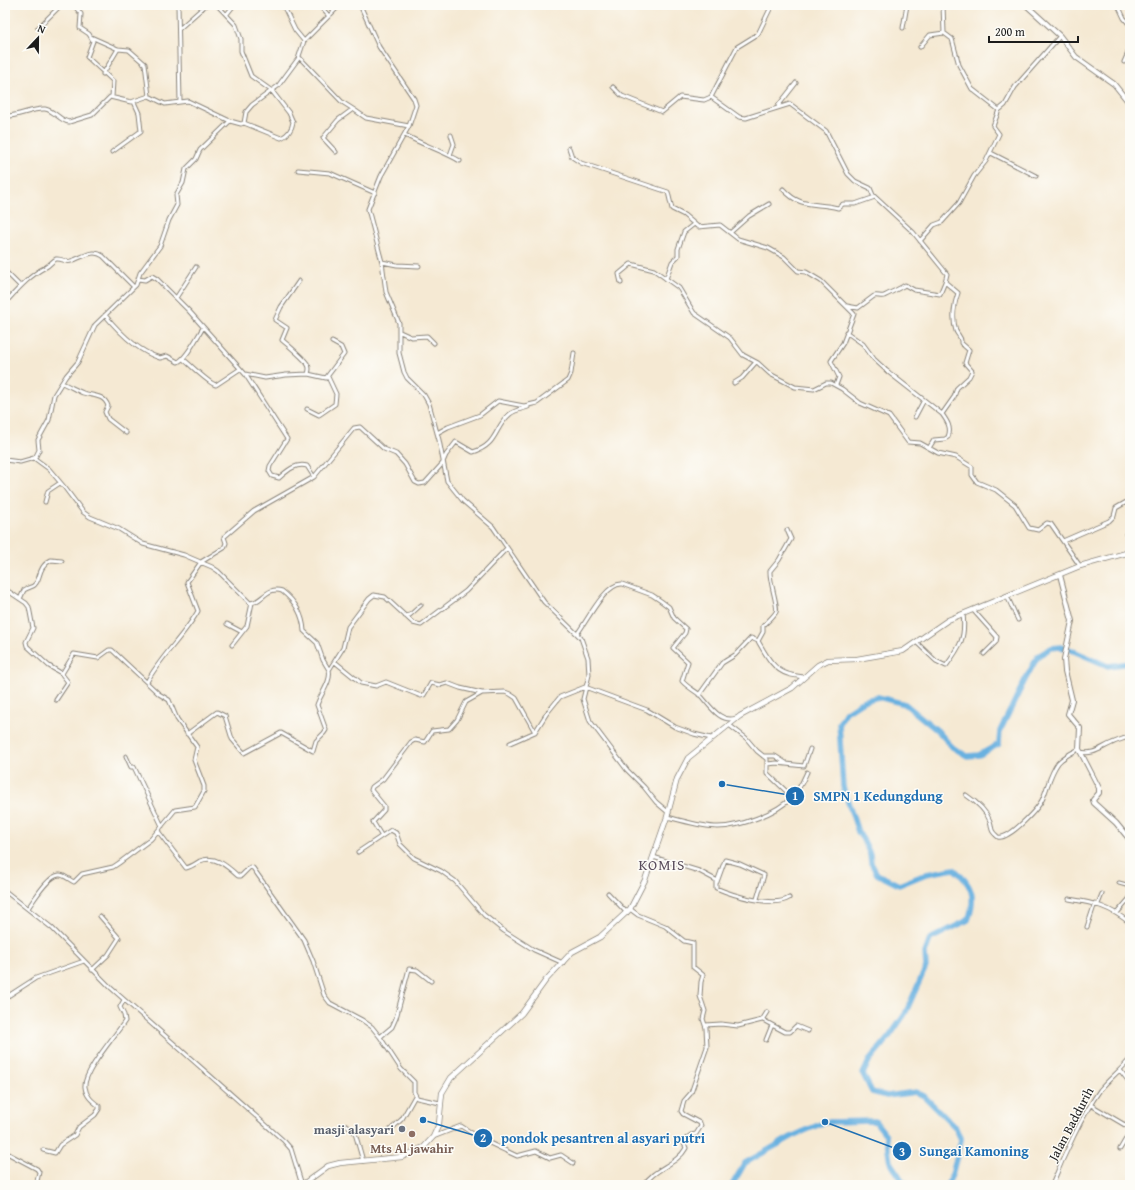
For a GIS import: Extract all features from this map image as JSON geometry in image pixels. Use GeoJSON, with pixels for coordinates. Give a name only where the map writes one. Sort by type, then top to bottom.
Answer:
{"type":"FeatureCollection","features":[{"type":"Feature","properties":{"kind":"main road"},"geometry":{"type":"LineString","coordinates":[[302,1185],[328,1166],[402,1157],[424,1147],[433,1138],[439,1124],[441,1114],[440,1103],[442,1093],[451,1078],[522,1013],[546,980],[572,952],[600,937],[628,911],[645,880],[668,815],[677,779],[682,766],[688,758],[740,716],[777,698],[818,665],[835,658],[853,659],[899,652],[916,642],[942,623],[1080,566],[1130,552]]}},
{"type":"Feature","properties":{"kind":"street"},"geometry":{"type":"LineString","coordinates":[[38,28],[61,5]]}},
{"type":"Feature","properties":{"kind":"street"},"geometry":{"type":"LineString","coordinates":[[74,5],[81,14],[80,27],[91,36],[118,49],[129,50],[145,64],[149,96]]}},
{"type":"Feature","properties":{"kind":"street"},"geometry":{"type":"LineString","coordinates":[[178,5],[180,102]]}},
{"type":"Feature","properties":{"kind":"street"},"geometry":{"type":"LineString","coordinates":[[179,29],[206,5]]}},
{"type":"Feature","properties":{"kind":"street"},"geometry":{"type":"LineString","coordinates":[[5,116],[12,116],[33,110],[46,109],[70,122],[92,115],[108,98],[112,97],[123,101],[134,102],[149,96],[165,104],[188,101],[230,121],[244,124],[275,137],[286,136],[293,127],[292,117],[272,91],[251,76],[242,51],[239,31],[227,14],[216,5]]}},
{"type":"Feature","properties":{"kind":"street"},"geometry":{"type":"LineString","coordinates":[[227,14],[234,5]]}},
{"type":"Feature","properties":{"kind":"street"},"geometry":{"type":"LineString","coordinates":[[283,5],[292,25],[304,41]]}},
{"type":"Feature","properties":{"kind":"street"},"geometry":{"type":"LineString","coordinates":[[319,5],[328,15]]}},
{"type":"Feature","properties":{"kind":"street"},"geometry":{"type":"LineString","coordinates":[[244,124],[246,112],[252,105],[278,86],[299,56],[304,41],[328,15],[340,5]]}},
{"type":"Feature","properties":{"kind":"street"},"geometry":{"type":"LineString","coordinates":[[360,5],[380,47],[415,101],[416,105],[405,135],[384,171],[368,206],[368,212],[382,262],[386,292],[398,320],[400,332],[399,353],[404,372],[407,378],[427,399],[437,433],[447,481],[454,490],[493,527],[544,602],[562,622],[577,634],[584,645],[588,658],[589,675],[585,687],[584,706],[592,724],[627,770],[668,815],[714,827],[727,826],[757,818],[773,811],[794,795],[807,772]]}},
{"type":"Feature","properties":{"kind":"street"},"geometry":{"type":"LineString","coordinates":[[613,87],[622,96],[662,112],[680,97],[704,100],[711,97],[738,48],[758,34],[772,5]]}},
{"type":"Feature","properties":{"kind":"street"},"geometry":{"type":"LineString","coordinates":[[903,28],[907,5]]}},
{"type":"Feature","properties":{"kind":"street"},"geometry":{"type":"LineString","coordinates":[[943,5],[944,33]]}},
{"type":"Feature","properties":{"kind":"street"},"geometry":{"type":"LineString","coordinates":[[1026,5],[1060,36],[1076,57],[1114,84],[1130,104]]}},
{"type":"Feature","properties":{"kind":"street"},"geometry":{"type":"LineString","coordinates":[[1118,5],[1124,18],[1130,24]]}},
{"type":"Feature","properties":{"kind":"street"},"geometry":{"type":"LineString","coordinates":[[920,48],[930,35],[944,33],[952,39],[959,65],[972,89],[999,110]]}},
{"type":"Feature","properties":{"kind":"street"},"geometry":{"type":"LineString","coordinates":[[91,36],[92,43],[87,57],[113,81],[112,97]]}},
{"type":"Feature","properties":{"kind":"street"},"geometry":{"type":"LineString","coordinates":[[920,241],[934,225],[942,222],[954,209],[969,187],[974,176],[991,153],[999,134],[993,126],[999,110],[1005,105],[1015,87],[1060,36]]}},
{"type":"Feature","properties":{"kind":"street"},"geometry":{"type":"LineString","coordinates":[[1124,62],[1128,53],[1130,40]]}},
{"type":"Feature","properties":{"kind":"street"},"geometry":{"type":"LineString","coordinates":[[104,74],[118,49]]}},
{"type":"Feature","properties":{"kind":"street"},"geometry":{"type":"LineString","coordinates":[[299,56],[342,102],[363,116],[371,119],[409,126]]}},
{"type":"Feature","properties":{"kind":"street"},"geometry":{"type":"LineString","coordinates":[[777,108],[796,83]]}},
{"type":"Feature","properties":{"kind":"street"},"geometry":{"type":"LineString","coordinates":[[711,97],[742,118],[753,117],[786,104],[792,104],[826,131],[848,174],[855,181],[870,188],[874,197],[911,230],[947,274],[940,294],[914,290],[905,285],[902,288],[895,289],[883,296],[874,296],[858,308],[844,305]]}},
{"type":"Feature","properties":{"kind":"street"},"geometry":{"type":"LineString","coordinates":[[112,152],[141,131],[139,113],[134,102]]}},
{"type":"Feature","properties":{"kind":"street"},"geometry":{"type":"LineString","coordinates":[[336,152],[323,138],[339,118],[350,113],[353,109]]}},
{"type":"Feature","properties":{"kind":"street"},"geometry":{"type":"LineString","coordinates":[[5,460],[20,462],[34,458],[39,450],[37,443],[39,437],[51,415],[53,398],[78,362],[94,325],[134,287],[140,273],[160,246],[169,220],[177,205],[176,195],[183,183],[186,169],[196,159],[200,150],[230,121]]}},
{"type":"Feature","properties":{"kind":"street"},"geometry":{"type":"LineString","coordinates":[[405,135],[460,161]]}},
{"type":"Feature","properties":{"kind":"street"},"geometry":{"type":"LineString","coordinates":[[450,155],[454,144],[451,135]]}},
{"type":"Feature","properties":{"kind":"street"},"geometry":{"type":"LineString","coordinates":[[569,148],[572,156],[581,163],[668,192],[672,209],[684,215],[694,224],[702,228],[719,224],[738,239],[768,248],[784,257],[797,270],[806,272],[822,281],[854,314],[843,343],[831,361],[839,377],[836,385]]}},
{"type":"Feature","properties":{"kind":"street"},"geometry":{"type":"LineString","coordinates":[[991,153],[1036,176]]}},
{"type":"Feature","properties":{"kind":"street"},"geometry":{"type":"LineString","coordinates":[[298,170],[330,173],[375,193]]}},
{"type":"Feature","properties":{"kind":"street"},"geometry":{"type":"LineString","coordinates":[[783,189],[803,204],[822,204],[838,208],[843,204],[855,204],[874,197]]}},
{"type":"Feature","properties":{"kind":"street"},"geometry":{"type":"LineString","coordinates":[[731,232],[749,216],[769,204]]}},
{"type":"Feature","properties":{"kind":"street"},"geometry":{"type":"LineString","coordinates":[[666,279],[672,262],[678,256],[678,249],[685,231],[694,224]]}},
{"type":"Feature","properties":{"kind":"street"},"geometry":{"type":"LineString","coordinates":[[5,303],[20,286],[39,270],[55,260],[70,262],[90,253],[103,256],[134,287]]}},
{"type":"Feature","properties":{"kind":"street"},"geometry":{"type":"LineString","coordinates":[[382,262],[397,265],[419,266]]}},
{"type":"Feature","properties":{"kind":"street"},"geometry":{"type":"LineString","coordinates":[[621,282],[619,274],[632,263],[650,268],[680,288],[694,313],[730,338],[742,355],[756,362],[770,374],[793,386],[814,389],[828,382],[836,385],[860,404],[889,416],[908,442],[920,444],[941,454],[956,457],[970,464],[972,467],[972,475],[977,482],[996,490],[1015,505],[1030,528],[1038,530],[1049,523],[1080,566]]}},
{"type":"Feature","properties":{"kind":"street"},"geometry":{"type":"LineString","coordinates":[[176,298],[196,267]]}},
{"type":"Feature","properties":{"kind":"street"},"geometry":{"type":"LineString","coordinates":[[5,271],[20,286]]}},
{"type":"Feature","properties":{"kind":"street"},"geometry":{"type":"LineString","coordinates":[[138,279],[145,280],[154,277],[176,298],[245,374],[287,439],[270,466],[269,471],[272,476],[279,478],[288,469],[301,465],[307,466],[314,477]]}},
{"type":"Feature","properties":{"kind":"street"},"geometry":{"type":"LineString","coordinates":[[300,281],[281,307],[275,320],[287,328],[282,340],[291,346],[298,356],[308,363],[308,374]]}},
{"type":"Feature","properties":{"kind":"street"},"geometry":{"type":"LineString","coordinates":[[942,414],[954,397],[957,388],[969,377],[972,371],[965,364],[969,350],[961,343],[961,339],[955,329],[954,304],[958,293],[945,282]]}},
{"type":"Feature","properties":{"kind":"street"},"geometry":{"type":"LineString","coordinates":[[105,315],[125,337],[151,356],[160,358],[167,356],[178,362],[183,359],[203,328]]}},
{"type":"Feature","properties":{"kind":"street"},"geometry":{"type":"LineString","coordinates":[[400,332],[411,337],[427,336],[434,343]]}},
{"type":"Feature","properties":{"kind":"street"},"geometry":{"type":"LineString","coordinates":[[846,332],[863,344],[874,359],[942,414],[949,424],[949,435],[945,439],[934,440],[929,448]]}},
{"type":"Feature","properties":{"kind":"street"},"geometry":{"type":"LineString","coordinates":[[328,377],[344,354],[344,350],[332,342]]}},
{"type":"Feature","properties":{"kind":"street"},"geometry":{"type":"LineString","coordinates":[[147,682],[152,672],[163,660],[198,611],[187,582],[201,562],[224,548],[226,543],[224,537],[241,520],[314,477],[357,426],[384,449],[396,454],[405,464],[415,482],[419,484],[425,483],[443,462],[450,449],[456,442],[473,452],[487,446],[509,415],[537,403],[568,380],[571,373],[574,353]]}},
{"type":"Feature","properties":{"kind":"street"},"geometry":{"type":"LineString","coordinates":[[183,359],[203,375],[208,382],[216,385],[240,369]]}},
{"type":"Feature","properties":{"kind":"street"},"geometry":{"type":"LineString","coordinates":[[734,383],[742,378],[756,362]]}},
{"type":"Feature","properties":{"kind":"street"},"geometry":{"type":"LineString","coordinates":[[245,374],[265,378],[308,374],[325,378],[328,377]]}},
{"type":"Feature","properties":{"kind":"street"},"geometry":{"type":"LineString","coordinates":[[307,409],[319,415],[335,404],[336,394],[328,377]]}},
{"type":"Feature","properties":{"kind":"street"},"geometry":{"type":"LineString","coordinates":[[62,383],[84,393],[94,394],[105,401],[108,406],[105,412],[108,418],[126,433]]}},
{"type":"Feature","properties":{"kind":"street"},"geometry":{"type":"LineString","coordinates":[[915,417],[924,400]]}},
{"type":"Feature","properties":{"kind":"street"},"geometry":{"type":"LineString","coordinates":[[437,433],[448,427],[480,415],[498,401],[530,406]]}},
{"type":"Feature","properties":{"kind":"street"},"geometry":{"type":"LineString","coordinates":[[34,458],[49,469],[83,512],[90,517],[119,529],[143,544],[184,555],[218,571],[252,603]]}},
{"type":"Feature","properties":{"kind":"street"},"geometry":{"type":"LineString","coordinates":[[45,502],[48,491],[60,483]]}},
{"type":"Feature","properties":{"kind":"street"},"geometry":{"type":"LineString","coordinates":[[1063,541],[1109,521],[1114,516],[1117,508],[1130,500]]}},
{"type":"Feature","properties":{"kind":"street"},"geometry":{"type":"LineString","coordinates":[[758,641],[763,632],[763,626],[778,608],[771,587],[770,571],[779,560],[791,539],[787,530]]}},
{"type":"Feature","properties":{"kind":"street"},"geometry":{"type":"LineString","coordinates":[[1126,534],[1130,545]]}},
{"type":"Feature","properties":{"kind":"street"},"geometry":{"type":"LineString","coordinates":[[329,670],[343,648],[348,627],[369,599],[374,595],[385,597],[413,623],[421,625],[466,591],[507,548]]}},
{"type":"Feature","properties":{"kind":"street"},"geometry":{"type":"LineString","coordinates":[[20,599],[24,590],[33,586],[36,582],[43,564],[51,560],[62,561]]}},
{"type":"Feature","properties":{"kind":"street"},"geometry":{"type":"LineString","coordinates":[[1060,575],[1071,618],[1069,637],[1065,651],[1065,671],[1072,700],[1068,714],[1080,730],[1079,751],[1099,788],[1098,794],[1093,800],[1094,803],[1130,840]]}},
{"type":"Feature","properties":{"kind":"street"},"geometry":{"type":"LineString","coordinates":[[577,634],[586,624],[590,612],[603,597],[617,585],[622,584],[652,595],[668,607],[674,618],[686,630],[673,648],[688,662],[682,681],[699,695],[721,717],[729,720],[740,716]]}},
{"type":"Feature","properties":{"kind":"street"},"geometry":{"type":"LineString","coordinates":[[5,588],[29,607],[33,623],[32,633],[26,642],[27,646],[49,666],[61,673],[68,682],[56,700]]}},
{"type":"Feature","properties":{"kind":"street"},"geometry":{"type":"LineString","coordinates":[[187,734],[217,712],[224,716],[232,738],[244,753],[281,733],[313,752],[316,740],[324,734],[326,730],[317,705],[330,673],[323,660],[317,643],[304,631],[302,615],[284,592],[279,590],[269,591],[252,603],[248,624],[232,645]]}},
{"type":"Feature","properties":{"kind":"street"},"geometry":{"type":"LineString","coordinates":[[1008,596],[1018,620]]}},
{"type":"Feature","properties":{"kind":"street"},"geometry":{"type":"LineString","coordinates":[[405,616],[410,615],[421,605]]}},
{"type":"Feature","properties":{"kind":"street"},"geometry":{"type":"LineString","coordinates":[[973,610],[997,638],[984,654]]}},
{"type":"Feature","properties":{"kind":"street"},"geometry":{"type":"LineString","coordinates":[[916,642],[936,661],[946,666],[965,634],[963,614]]}},
{"type":"Feature","properties":{"kind":"street"},"geometry":{"type":"LineString","coordinates":[[227,624],[242,632]]}},
{"type":"Feature","properties":{"kind":"street"},"geometry":{"type":"LineString","coordinates":[[699,695],[722,663],[735,655],[751,638],[758,641],[771,662],[780,670],[788,674],[805,677]]}},
{"type":"Feature","properties":{"kind":"street"},"geometry":{"type":"LineString","coordinates":[[28,908],[46,884],[54,877],[60,875],[74,882],[82,874],[113,867],[144,844],[175,810],[195,807],[204,791],[204,786],[194,760],[197,747],[177,720],[169,700],[159,694],[112,650],[109,650],[98,658],[74,654],[64,672],[61,673]]}},
{"type":"Feature","properties":{"kind":"street"},"geometry":{"type":"LineString","coordinates":[[335,662],[361,683],[376,686],[386,682],[421,696],[424,695],[431,683],[440,685],[447,683],[482,693],[504,692],[516,698],[536,732]]}},
{"type":"Feature","properties":{"kind":"street"},"geometry":{"type":"LineString","coordinates":[[510,743],[536,732],[547,713],[560,697],[585,687],[647,710],[675,727],[694,734],[712,738]]}},
{"type":"Feature","properties":{"kind":"street"},"geometry":{"type":"LineString","coordinates":[[381,835],[373,822],[384,810],[384,806],[371,790],[372,787],[383,779],[411,742],[414,740],[425,742],[432,731],[449,729],[457,720],[466,702],[482,693]]}},
{"type":"Feature","properties":{"kind":"street"},"geometry":{"type":"LineString","coordinates":[[729,725],[746,738],[767,759],[767,773],[787,792],[794,795]]}},
{"type":"Feature","properties":{"kind":"street"},"geometry":{"type":"LineString","coordinates":[[966,795],[980,806],[989,820],[990,830],[998,837],[1003,837],[1014,831],[1041,801],[1050,777],[1057,764],[1065,757],[1079,751],[1089,753],[1095,752],[1111,743],[1130,736]]}},
{"type":"Feature","properties":{"kind":"street"},"geometry":{"type":"LineString","coordinates":[[767,764],[805,766],[810,749]]}},
{"type":"Feature","properties":{"kind":"street"},"geometry":{"type":"LineString","coordinates":[[126,756],[131,767],[134,767],[162,826]]}},
{"type":"Feature","properties":{"kind":"street"},"geometry":{"type":"LineString","coordinates":[[763,756],[775,756],[787,764]]}},
{"type":"Feature","properties":{"kind":"street"},"geometry":{"type":"LineString","coordinates":[[158,830],[186,868],[211,859],[219,861],[238,876],[241,876],[250,867],[253,868],[304,940],[313,961],[324,995],[334,1006],[367,1023],[380,1038],[400,1069],[414,1082],[416,1096],[402,1119],[387,1133]]}},
{"type":"Feature","properties":{"kind":"street"},"geometry":{"type":"LineString","coordinates":[[358,852],[381,835],[391,830],[394,832],[400,844],[414,858],[441,871],[455,881],[484,916],[534,950],[563,963]]}},
{"type":"Feature","properties":{"kind":"street"},"geometry":{"type":"LineString","coordinates":[[653,857],[699,871],[717,882]]}},
{"type":"Feature","properties":{"kind":"street"},"geometry":{"type":"LineString","coordinates":[[757,900],[764,875],[758,870],[724,860],[715,887],[757,900],[780,902],[789,898]]}},
{"type":"Feature","properties":{"kind":"street"},"geometry":{"type":"LineString","coordinates":[[1118,883],[1130,886]]}},
{"type":"Feature","properties":{"kind":"street"},"geometry":{"type":"LineString","coordinates":[[5,891],[52,928],[92,970],[124,1000],[284,1141],[291,1149],[302,1185]]}},
{"type":"Feature","properties":{"kind":"street"},"geometry":{"type":"LineString","coordinates":[[608,893],[628,911],[665,926],[684,941],[693,943],[693,967],[703,975],[700,996],[705,1011],[703,1019],[707,1047],[691,1094],[684,1101],[681,1111],[682,1114],[699,1122],[701,1126],[696,1134],[691,1135],[683,1141],[686,1148],[680,1157],[655,1174],[644,1185]]}},
{"type":"Feature","properties":{"kind":"street"},"geometry":{"type":"LineString","coordinates":[[1087,927],[1096,903],[1102,894]]}},
{"type":"Feature","properties":{"kind":"street"},"geometry":{"type":"LineString","coordinates":[[1117,913],[1130,898]]}},
{"type":"Feature","properties":{"kind":"street"},"geometry":{"type":"LineString","coordinates":[[1069,899],[1096,903],[1117,913],[1130,923]]}},
{"type":"Feature","properties":{"kind":"street"},"geometry":{"type":"LineString","coordinates":[[92,970],[108,955],[119,938],[100,916]]}},
{"type":"Feature","properties":{"kind":"street"},"geometry":{"type":"LineString","coordinates":[[5,998],[36,978],[84,961]]}},
{"type":"Feature","properties":{"kind":"street"},"geometry":{"type":"LineString","coordinates":[[380,1038],[392,1027],[396,1018],[407,971],[412,968],[417,970],[431,981]]}},
{"type":"Feature","properties":{"kind":"street"},"geometry":{"type":"LineString","coordinates":[[43,1150],[55,1154],[60,1144],[75,1135],[79,1127],[95,1115],[99,1109],[89,1098],[85,1088],[85,1083],[93,1064],[125,1021],[120,1007],[124,1000]]}},
{"type":"Feature","properties":{"kind":"street"},"geometry":{"type":"LineString","coordinates":[[763,1020],[767,1012]]}},
{"type":"Feature","properties":{"kind":"street"},"geometry":{"type":"LineString","coordinates":[[705,1025],[721,1024],[738,1026],[763,1020],[785,1032],[790,1032],[796,1026],[808,1031]]}},
{"type":"Feature","properties":{"kind":"street"},"geometry":{"type":"LineString","coordinates":[[766,1040],[772,1025]]}},
{"type":"Feature","properties":{"kind":"street","name":"Jalan Baddurih"},"geometry":{"type":"LineString","coordinates":[[1052,1185],[1061,1162],[1091,1104],[1105,1085],[1130,1059]]}},
{"type":"Feature","properties":{"kind":"street"},"geometry":{"type":"LineString","coordinates":[[1120,1070],[1130,1083]]}},
{"type":"Feature","properties":{"kind":"street"},"geometry":{"type":"LineString","coordinates":[[416,1096],[440,1103]]}},
{"type":"Feature","properties":{"kind":"street"},"geometry":{"type":"LineString","coordinates":[[1091,1104],[1130,1128]]}},
{"type":"Feature","properties":{"kind":"street"},"geometry":{"type":"LineString","coordinates":[[347,1125],[355,1133],[363,1161]]}},
{"type":"Feature","properties":{"kind":"street"},"geometry":{"type":"LineString","coordinates":[[433,1138],[461,1126],[481,1139],[517,1156],[536,1151],[550,1158],[561,1156],[573,1163]]}},
{"type":"Feature","properties":{"kind":"street"},"geometry":{"type":"LineString","coordinates":[[1120,1149],[1130,1132]]}},
{"type":"Feature","properties":{"kind":"street"},"geometry":{"type":"LineString","coordinates":[[5,1152],[37,1169],[39,1172],[37,1181],[39,1185]]}},
{"type":"Feature","properties":{"kind":"waterway"},"geometry":{"type":"LineString","coordinates":[[947,1185],[952,1175],[961,1140],[956,1128],[924,1096],[916,1092],[887,1096],[872,1092],[863,1074],[869,1061],[889,1037],[905,1014],[926,967],[925,953],[930,939],[968,920],[972,904],[971,892],[965,880],[954,869],[926,874],[899,885],[877,874],[871,863],[870,854],[858,832],[843,787],[839,723],[846,712],[863,701],[878,697],[905,704],[938,731],[952,747],[967,756],[979,755],[999,744],[1000,731],[1025,680],[1038,656],[1051,648],[1060,647],[1069,649],[1108,666],[1130,663]]}},
{"type":"Feature","properties":{"kind":"waterway"},"geometry":{"type":"LineString","coordinates":[[732,1185],[745,1163],[793,1136],[825,1122],[875,1121],[886,1135],[890,1162],[902,1180],[909,1185]]}},
{"type":"Feature","properties":{"kind":"place","name":"SMPN 1 Kedungdung"},"geometry":{"type":"Point","coordinates":[722,784]}},
{"type":"Feature","properties":{"kind":"place","name":"pondok pesantren al asyari putri"},"geometry":{"type":"Point","coordinates":[423,1120]}},
{"type":"Feature","properties":{"kind":"place","name":"Sungai Kamoning"},"geometry":{"type":"Point","coordinates":[825,1122]}},
{"type":"Feature","properties":{"kind":"place","name":"masji alasyari"},"geometry":{"type":"Point","coordinates":[402,1129]}},
{"type":"Feature","properties":{"kind":"place","name":"Mts Al jawahir"},"geometry":{"type":"Point","coordinates":[412,1134]}},
{"type":"Feature","properties":{"kind":"district","name":"KOMIS"},"geometry":{"type":"Point","coordinates":[662,864]}}]}
